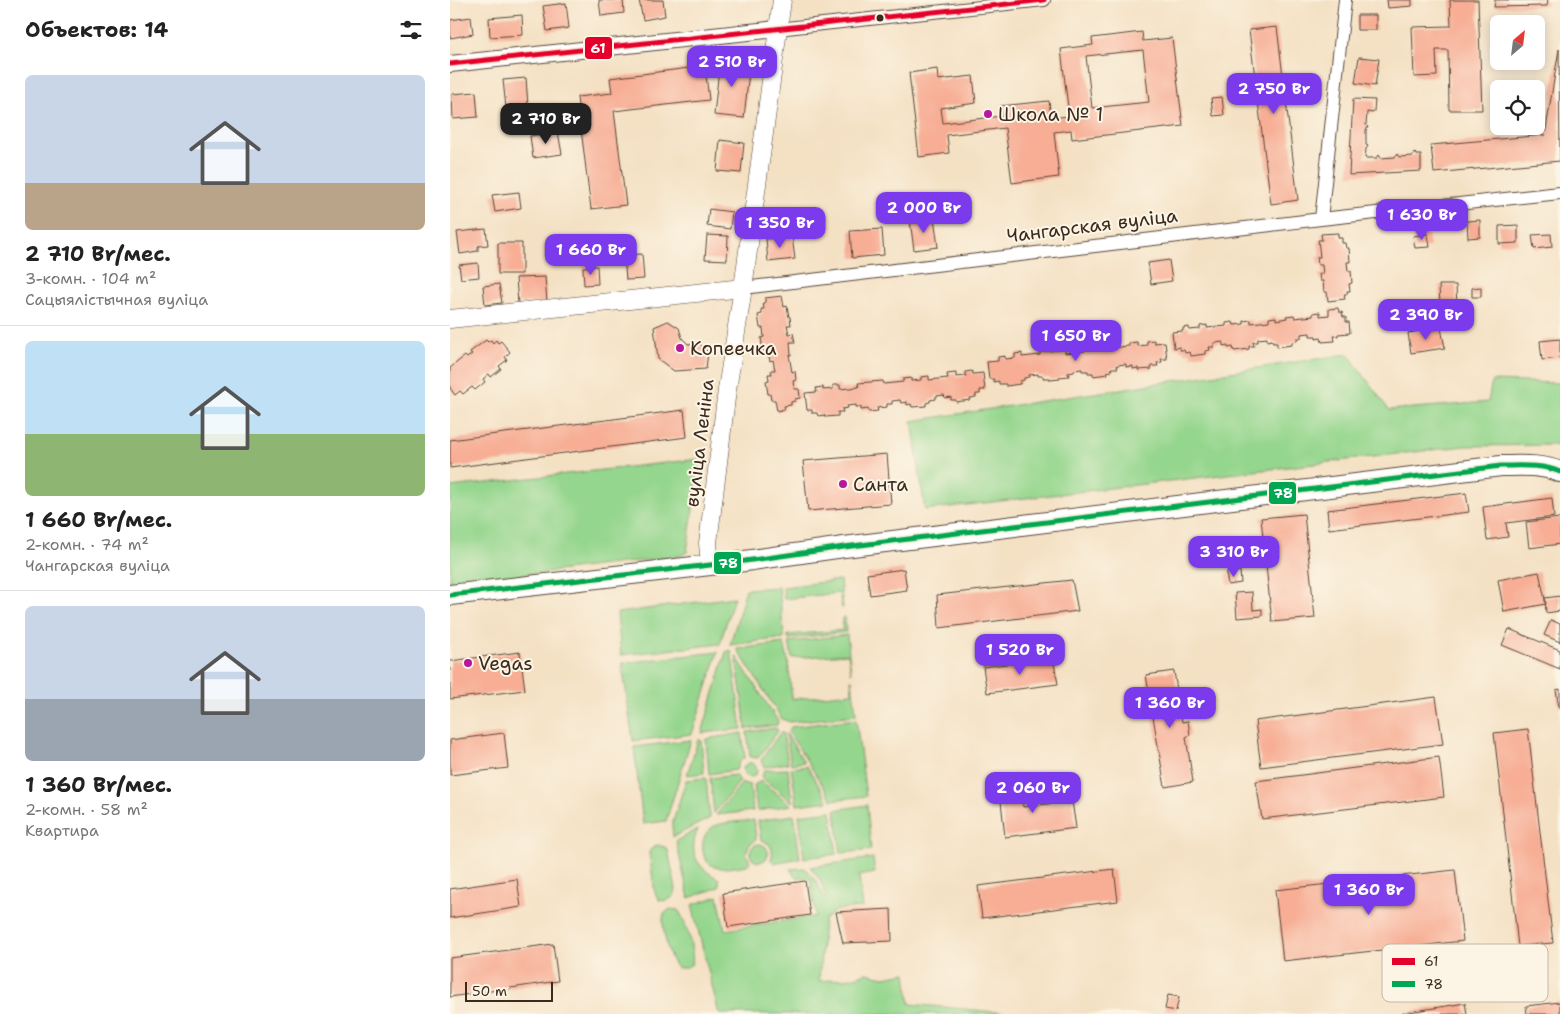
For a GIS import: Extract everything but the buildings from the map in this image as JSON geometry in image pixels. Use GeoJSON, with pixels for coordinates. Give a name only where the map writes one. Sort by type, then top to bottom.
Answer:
{"type":"FeatureCollection","features":[{"type":"Feature","properties":{"kind":"main road","name":"вуліца Леніна"},"geometry":{"type":"LineString","coordinates":[[710,564],[708,543],[727,390],[743,288],[782,0]]}},
{"type":"Feature","properties":{"kind":"main road","name":"Чангарская вуліца"},"geometry":{"type":"LineString","coordinates":[[450,319],[743,288]]}},
{"type":"Feature","properties":{"kind":"main road"},"geometry":{"type":"LineString","coordinates":[[450,595],[1501,466],[1532,466],[1554,469],[1560,472]]}},
{"type":"Feature","properties":{"kind":"street"},"geometry":{"type":"LineString","coordinates":[[450,64],[1044,0]]}},
{"type":"Feature","properties":{"kind":"street"},"geometry":{"type":"LineString","coordinates":[[1322,219],[1345,0]]}},
{"type":"Feature","properties":{"kind":"street","name":"Чангарская вуліца"},"geometry":{"type":"LineString","coordinates":[[743,288],[1322,219],[1560,193]]}},
{"type":"Feature","properties":{"kind":"green space"},"geometry":{"type":"Polygon","coordinates":[[[1348,354],[1389,410],[1488,402],[1492,381],[1560,383],[1560,445],[1465,446],[925,510],[912,421],[1348,354]]]}},
{"type":"Feature","properties":{"kind":"green space"},"geometry":{"type":"Polygon","coordinates":[[[700,459],[687,552],[680,556],[450,584],[450,487],[700,459]]]}},
{"type":"Feature","properties":{"kind":"green space"},"geometry":{"type":"Polygon","coordinates":[[[840,580],[843,608],[839,593],[784,599],[783,587],[840,580]]]}},
{"type":"Feature","properties":{"kind":"green space"},"geometry":{"type":"Polygon","coordinates":[[[779,587],[784,638],[730,645],[746,589],[779,587]]]}},
{"type":"Feature","properties":{"kind":"green space"},"geometry":{"type":"Polygon","coordinates":[[[734,597],[720,644],[621,655],[617,613],[734,597]]]}},
{"type":"Feature","properties":{"kind":"green space"},"geometry":{"type":"Polygon","coordinates":[[[845,617],[846,632],[788,639],[788,635],[843,630],[842,618],[845,617]]]}},
{"type":"Feature","properties":{"kind":"green space"},"geometry":{"type":"Polygon","coordinates":[[[847,635],[851,673],[848,654],[792,658],[789,642],[847,635]]]}},
{"type":"Feature","properties":{"kind":"green space"},"geometry":{"type":"Polygon","coordinates":[[[784,643],[792,699],[852,693],[852,680],[856,715],[790,722],[782,719],[737,649],[784,643]]]}},
{"type":"Feature","properties":{"kind":"green space"},"geometry":{"type":"Polygon","coordinates":[[[731,650],[742,729],[702,733],[726,652],[731,650]]]}},
{"type":"Feature","properties":{"kind":"green space"},"geometry":{"type":"Polygon","coordinates":[[[718,652],[692,734],[633,741],[622,663],[718,652]]]}},
{"type":"Feature","properties":{"kind":"green space"},"geometry":{"type":"Polygon","coordinates":[[[736,656],[778,721],[777,725],[746,729],[736,656]]]}},
{"type":"Feature","properties":{"kind":"green space"},"geometry":{"type":"Polygon","coordinates":[[[856,719],[866,796],[832,800],[788,731],[791,727],[856,719]]]}},
{"type":"Feature","properties":{"kind":"green space"},"geometry":{"type":"Polygon","coordinates":[[[776,728],[778,731],[758,758],[750,757],[747,732],[776,728]]]}},
{"type":"Feature","properties":{"kind":"green space"},"geometry":{"type":"Polygon","coordinates":[[[742,733],[745,757],[739,762],[736,770],[709,774],[706,739],[742,733]]]}},
{"type":"Feature","properties":{"kind":"green space"},"geometry":{"type":"Polygon","coordinates":[[[780,733],[783,733],[788,763],[764,767],[761,760],[780,733]]]}},
{"type":"Feature","properties":{"kind":"green space"},"geometry":{"type":"Polygon","coordinates":[[[786,733],[804,762],[791,764],[786,733]]]}},
{"type":"Feature","properties":{"kind":"green space"},"geometry":{"type":"Polygon","coordinates":[[[691,740],[666,821],[643,824],[634,747],[691,740]]]}},
{"type":"Feature","properties":{"kind":"green space"},"geometry":{"type":"Polygon","coordinates":[[[698,740],[701,740],[704,773],[687,775],[698,740]]]}},
{"type":"Feature","properties":{"kind":"green space"},"geometry":{"type":"Polygon","coordinates":[[[747,763],[753,763],[757,770],[753,777],[747,777],[743,773],[743,767],[747,763]]]}},
{"type":"Feature","properties":{"kind":"green space"},"geometry":{"type":"Polygon","coordinates":[[[807,766],[828,801],[797,805],[791,768],[807,766]]]}},
{"type":"Feature","properties":{"kind":"green space"},"geometry":{"type":"Polygon","coordinates":[[[788,769],[792,802],[762,778],[764,770],[788,769]]]}},
{"type":"Feature","properties":{"kind":"green space"},"geometry":{"type":"Polygon","coordinates":[[[736,775],[740,781],[714,813],[710,778],[736,775]]]}},
{"type":"Feature","properties":{"kind":"green space"},"geometry":{"type":"Polygon","coordinates":[[[706,778],[710,818],[673,837],[672,825],[686,780],[706,778]]]}},
{"type":"Feature","properties":{"kind":"green space"},"geometry":{"type":"Polygon","coordinates":[[[761,781],[791,805],[757,811],[754,785],[761,781]]]}},
{"type":"Feature","properties":{"kind":"green space"},"geometry":{"type":"Polygon","coordinates":[[[742,783],[750,785],[753,811],[716,815],[742,783]]]}},
{"type":"Feature","properties":{"kind":"green space"},"geometry":{"type":"Polygon","coordinates":[[[867,805],[871,850],[841,853],[835,810],[867,805]]]}},
{"type":"Feature","properties":{"kind":"green space"},"geometry":{"type":"Polygon","coordinates":[[[831,811],[837,854],[804,858],[799,815],[831,811]]]}},
{"type":"Feature","properties":{"kind":"green space"},"geometry":{"type":"Polygon","coordinates":[[[794,815],[800,858],[774,863],[771,860],[771,847],[761,840],[758,821],[794,815]]]}},
{"type":"Feature","properties":{"kind":"green space"},"geometry":{"type":"Polygon","coordinates":[[[754,820],[756,840],[749,845],[746,853],[750,862],[747,865],[723,868],[709,864],[703,853],[703,840],[710,829],[724,823],[754,820]]]}},
{"type":"Feature","properties":{"kind":"green space"},"geometry":{"type":"Polygon","coordinates":[[[698,829],[694,853],[700,865],[719,879],[719,887],[689,898],[676,841],[698,829]]]}},
{"type":"Feature","properties":{"kind":"green space"},"geometry":{"type":"Polygon","coordinates":[[[759,844],[765,847],[768,853],[765,859],[759,862],[753,859],[750,853],[753,847],[759,844]]]}},
{"type":"Feature","properties":{"kind":"green space"},"geometry":{"type":"Polygon","coordinates":[[[657,845],[668,850],[676,889],[674,896],[667,901],[659,900],[655,893],[649,853],[657,845]]]}},
{"type":"Feature","properties":{"kind":"green space"},"geometry":{"type":"Polygon","coordinates":[[[873,858],[875,873],[859,876],[863,907],[837,910],[824,920],[819,981],[852,978],[866,973],[884,977],[906,973],[910,1004],[1019,1014],[719,1014],[692,905],[718,896],[725,930],[816,916],[810,878],[795,877],[790,869],[805,868],[817,882],[824,897],[826,896],[820,880],[810,867],[873,858]]]}},
{"type":"Feature","properties":{"kind":"green space"},"geometry":{"type":"Polygon","coordinates":[[[670,909],[678,910],[681,914],[689,936],[693,959],[692,964],[685,968],[677,968],[674,964],[666,942],[663,919],[664,914],[670,909]]]}},
{"type":"Feature","properties":{"kind":"transit line","name":"61"},"geometry":{"type":"LineString","coordinates":[[450,64],[1044,0]]}},
{"type":"Feature","properties":{"kind":"transit line","name":"78"},"geometry":{"type":"LineString","coordinates":[[450,595],[745,561],[844,547],[1501,466],[1538,467],[1560,472]]}},
{"type":"Feature","properties":{"kind":"place","name":"Школа № 1"},"geometry":{"type":"Point","coordinates":[988,114]}},
{"type":"Feature","properties":{"kind":"place","name":"Копеечка"},"geometry":{"type":"Point","coordinates":[680,348]}},
{"type":"Feature","properties":{"kind":"place","name":"Санта"},"geometry":{"type":"Point","coordinates":[843,484]}},
{"type":"Feature","properties":{"kind":"place","name":"Vegas"},"geometry":{"type":"Point","coordinates":[468,663]}}]}
